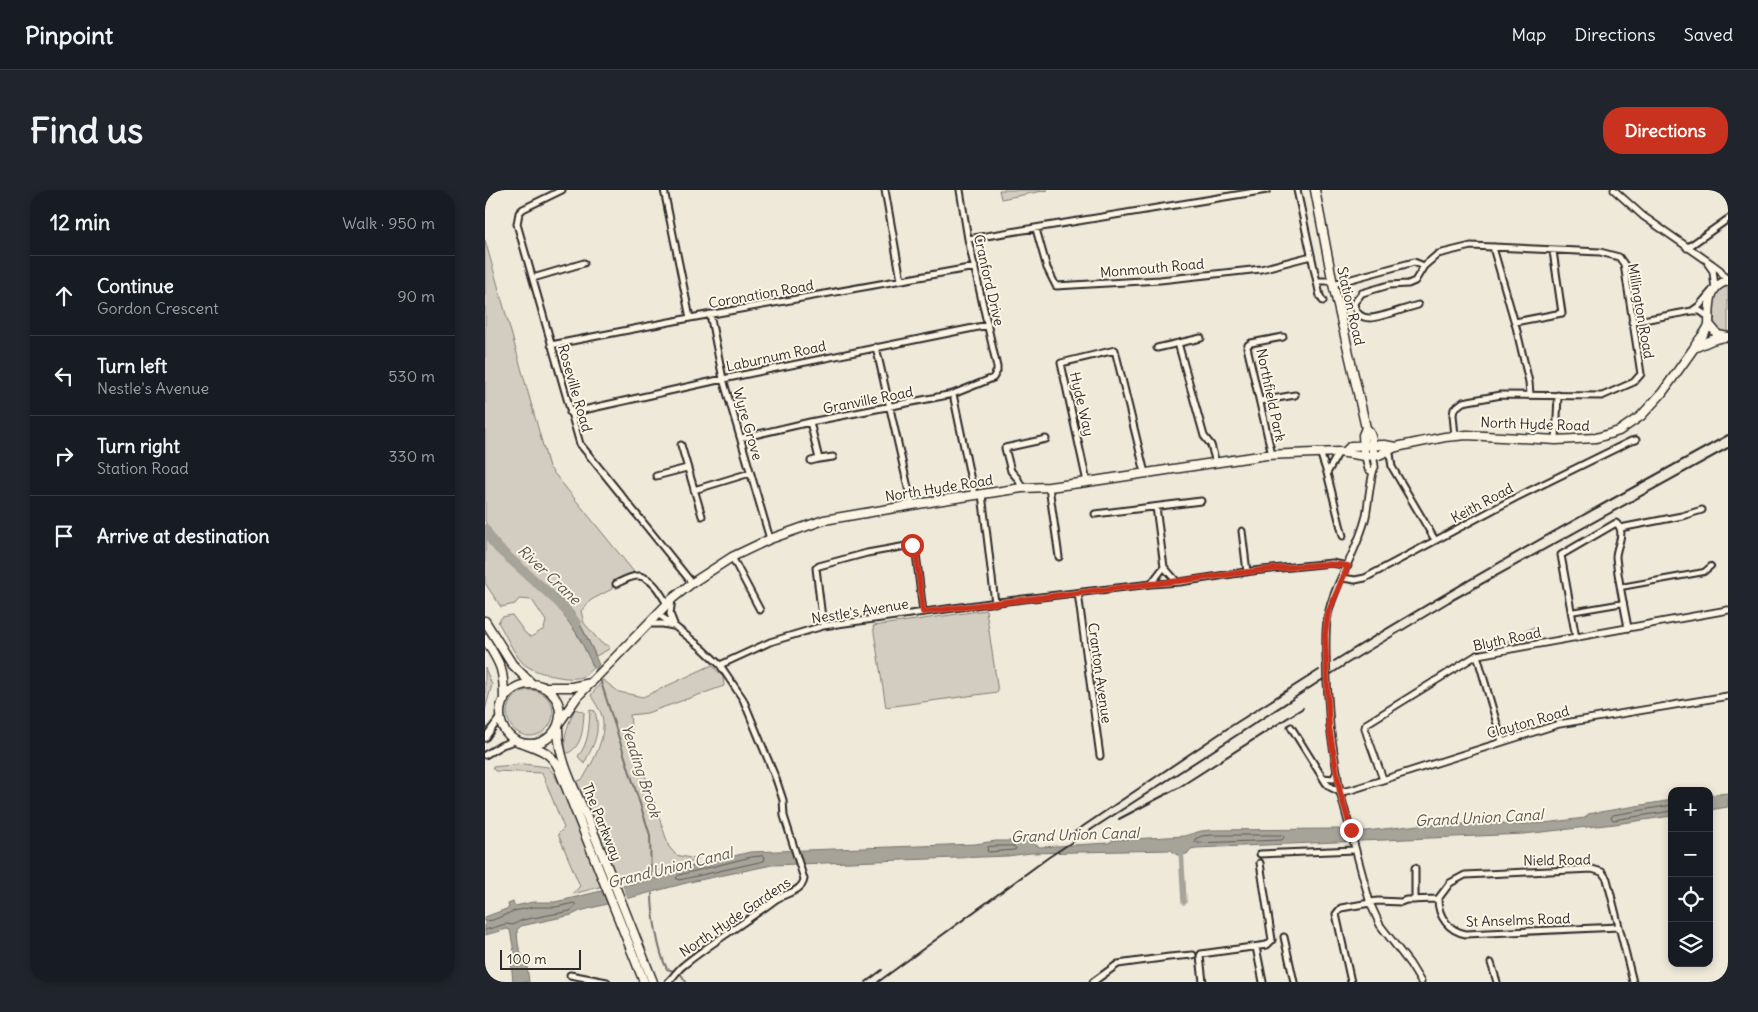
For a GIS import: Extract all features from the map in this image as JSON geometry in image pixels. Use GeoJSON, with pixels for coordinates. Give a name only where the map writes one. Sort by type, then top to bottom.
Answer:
{"type":"FeatureCollection","features":[{"type":"Feature","properties":{"kind":"main road","name":"Station Road"},"geometry":{"type":"LineString","coordinates":[[1315,190],[1332,282],[1366,428],[1370,432],[1373,455]]}},
{"type":"Feature","properties":{"kind":"main road"},"geometry":{"type":"LineString","coordinates":[[1726,337],[1718,335],[1714,331],[1710,321],[1711,295],[1721,282],[1728,280]]}},
{"type":"Feature","properties":{"kind":"main road","name":"North Hyde Road"},"geometry":{"type":"LineString","coordinates":[[558,724],[573,702],[669,602],[692,583],[732,558],[770,539],[824,520],[912,504],[1022,488],[1087,482],[1272,455],[1342,452],[1365,456],[1392,448],[1467,435],[1556,440],[1596,438],[1611,435],[1626,428],[1655,401],[1695,348],[1697,342],[1708,328],[1710,321]]}},
{"type":"Feature","properties":{"kind":"main road"},"geometry":{"type":"LineString","coordinates":[[1695,348],[1712,340],[1726,337]]}},
{"type":"Feature","properties":{"kind":"main road","name":"Station Road"},"geometry":{"type":"LineString","coordinates":[[1365,456],[1363,434],[1366,428]]}},
{"type":"Feature","properties":{"kind":"main road","name":"North Hyde Road"},"geometry":{"type":"LineString","coordinates":[[1342,452],[1350,446],[1373,445],[1392,448]]}},
{"type":"Feature","properties":{"kind":"main road"},"geometry":{"type":"LineString","coordinates":[[485,621],[512,664],[532,684]]}},
{"type":"Feature","properties":{"kind":"main road"},"geometry":{"type":"LineString","coordinates":[[485,639],[499,661],[503,672],[504,701],[501,716],[506,730],[517,740],[526,744],[541,742],[549,737],[558,724],[560,709],[558,702],[543,687]]}},
{"type":"Feature","properties":{"kind":"main road"},"geometry":{"type":"LineString","coordinates":[[504,701],[515,688],[523,685],[572,687],[596,678]]}},
{"type":"Feature","properties":{"kind":"main road","name":"The Parkway"},"geometry":{"type":"LineString","coordinates":[[558,724],[560,751],[571,789],[645,982]]}},
{"type":"Feature","properties":{"kind":"main road","name":"The Parkway"},"geometry":{"type":"LineString","coordinates":[[526,744],[539,748],[550,756],[571,789],[653,982]]}},
{"type":"Feature","properties":{"kind":"street","name":"Roseville Road"},"geometry":{"type":"LineString","coordinates":[[562,190],[523,209],[517,218],[517,224],[583,450],[692,583]]}},
{"type":"Feature","properties":{"kind":"street"},"geometry":{"type":"LineString","coordinates":[[664,190],[690,318]]}},
{"type":"Feature","properties":{"kind":"street"},"geometry":{"type":"LineString","coordinates":[[885,190],[901,280]]}},
{"type":"Feature","properties":{"kind":"street","name":"Cranford Drive"},"geometry":{"type":"LineString","coordinates":[[959,190],[997,367],[995,375]]}},
{"type":"Feature","properties":{"kind":"street"},"geometry":{"type":"LineString","coordinates":[[968,239],[1267,190]]}},
{"type":"Feature","properties":{"kind":"street"},"geometry":{"type":"LineString","coordinates":[[1297,190],[1320,296],[1323,301]]}},
{"type":"Feature","properties":{"kind":"street"},"geometry":{"type":"LineString","coordinates":[[1614,190],[1643,216],[1711,264],[1728,280]]}},
{"type":"Feature","properties":{"kind":"street"},"geometry":{"type":"LineString","coordinates":[[1687,248],[1728,219]]}},
{"type":"Feature","properties":{"kind":"street","name":"Monmouth Road"},"geometry":{"type":"LineString","coordinates":[[1036,229],[1047,268],[1056,286],[1160,280],[1261,269],[1311,256]]}},
{"type":"Feature","properties":{"kind":"street","name":"Millington Road"},"geometry":{"type":"LineString","coordinates":[[1417,305],[1370,318],[1358,313],[1354,303],[1362,293],[1389,284],[1408,284],[1415,281],[1424,266],[1438,254],[1471,246],[1601,252],[1619,257],[1624,264],[1641,374],[1634,382],[1602,396],[1497,395],[1460,403],[1454,409],[1453,415],[1455,436]]}},
{"type":"Feature","properties":{"kind":"street"},"geometry":{"type":"LineString","coordinates":[[1495,247],[1494,251],[1515,322],[1530,386],[1530,394]]}},
{"type":"Feature","properties":{"kind":"street"},"geometry":{"type":"LineString","coordinates":[[1515,322],[1562,313],[1553,251]]}},
{"type":"Feature","properties":{"kind":"street"},"geometry":{"type":"LineString","coordinates":[[1692,311],[1714,289],[1713,271],[1699,256]]}},
{"type":"Feature","properties":{"kind":"street"},"geometry":{"type":"LineString","coordinates":[[1317,281],[1332,282],[1414,262],[1424,266]]}},
{"type":"Feature","properties":{"kind":"street"},"geometry":{"type":"LineString","coordinates":[[533,278],[584,264]]}},
{"type":"Feature","properties":{"kind":"street","name":"Coronation Road"},"geometry":{"type":"LineString","coordinates":[[551,345],[710,314],[975,267]]}},
{"type":"Feature","properties":{"kind":"street"},"geometry":{"type":"LineString","coordinates":[[1633,322],[1692,311],[1700,311],[1710,321]]}},
{"type":"Feature","properties":{"kind":"street","name":"Wyre Grove"},"geometry":{"type":"LineString","coordinates":[[710,314],[723,379],[770,539]]}},
{"type":"Feature","properties":{"kind":"street","name":"Laburnum Road"},"geometry":{"type":"LineString","coordinates":[[571,413],[723,379],[988,325]]}},
{"type":"Feature","properties":{"kind":"street","name":"Northfield Park"},"geometry":{"type":"LineString","coordinates":[[1272,455],[1248,344],[1283,337]]}},
{"type":"Feature","properties":{"kind":"street"},"geometry":{"type":"LineString","coordinates":[[1157,348],[1201,338]]}},
{"type":"Feature","properties":{"kind":"street"},"geometry":{"type":"LineString","coordinates":[[1178,344],[1204,436],[1211,445],[1215,463]]}},
{"type":"Feature","properties":{"kind":"street"},"geometry":{"type":"LineString","coordinates":[[876,347],[912,504]]}},
{"type":"Feature","properties":{"kind":"street","name":"Hyde Way"},"geometry":{"type":"LineString","coordinates":[[1087,482],[1061,363],[1115,350],[1145,473]]}},
{"type":"Feature","properties":{"kind":"street","name":"Granville Road"},"geometry":{"type":"LineString","coordinates":[[741,438],[810,422],[953,394],[993,378],[995,375]]}},
{"type":"Feature","properties":{"kind":"street"},"geometry":{"type":"LineString","coordinates":[[953,394],[978,495],[995,603]]}},
{"type":"Feature","properties":{"kind":"street"},"geometry":{"type":"LineString","coordinates":[[1260,401],[1295,395]]}},
{"type":"Feature","properties":{"kind":"street"},"geometry":{"type":"LineString","coordinates":[[1556,440],[1557,395]]}},
{"type":"Feature","properties":{"kind":"street"},"geometry":{"type":"LineString","coordinates":[[810,422],[819,460]]}},
{"type":"Feature","properties":{"kind":"street"},"geometry":{"type":"LineString","coordinates":[[1022,488],[1018,479],[1011,471],[1005,448],[1046,439]]}},
{"type":"Feature","properties":{"kind":"street","name":"Keith Road"},"geometry":{"type":"LineString","coordinates":[[1343,578],[1355,580],[1365,578],[1632,439]]}},
{"type":"Feature","properties":{"kind":"street"},"geometry":{"type":"LineString","coordinates":[[681,445],[702,516]]}},
{"type":"Feature","properties":{"kind":"street"},"geometry":{"type":"LineString","coordinates":[[1392,448],[1392,467],[1435,540]]}},
{"type":"Feature","properties":{"kind":"street"},"geometry":{"type":"LineString","coordinates":[[1320,452],[1343,536]]}},
{"type":"Feature","properties":{"kind":"street"},"geometry":{"type":"LineString","coordinates":[[1327,473],[1342,452]]}},
{"type":"Feature","properties":{"kind":"street","name":"Station Road"},"geometry":{"type":"LineString","coordinates":[[1371,472],[1375,467],[1373,455]]}},
{"type":"Feature","properties":{"kind":"street","name":"Station Road"},"geometry":{"type":"LineString","coordinates":[[1365,456],[1368,469],[1371,472],[1371,494],[1363,530],[1331,606],[1326,625],[1329,723],[1340,792],[1370,903],[1380,925],[1410,964],[1421,982]]}},
{"type":"Feature","properties":{"kind":"street"},"geometry":{"type":"LineString","coordinates":[[811,461],[833,457]]}},
{"type":"Feature","properties":{"kind":"street"},"geometry":{"type":"LineString","coordinates":[[656,476],[687,468]]}},
{"type":"Feature","properties":{"kind":"street"},"geometry":{"type":"LineString","coordinates":[[694,490],[751,473]]}},
{"type":"Feature","properties":{"kind":"street"},"geometry":{"type":"LineString","coordinates":[[1049,487],[1059,557]]}},
{"type":"Feature","properties":{"kind":"street"},"geometry":{"type":"LineString","coordinates":[[1095,514],[1201,501]]}},
{"type":"Feature","properties":{"kind":"street"},"geometry":{"type":"LineString","coordinates":[[1156,507],[1164,567],[1177,582]]}},
{"type":"Feature","properties":{"kind":"street"},"geometry":{"type":"LineString","coordinates":[[1620,528],[1682,516],[1702,510]]}},
{"type":"Feature","properties":{"kind":"street"},"geometry":{"type":"LineString","coordinates":[[1576,638],[1561,555],[1616,523],[1622,532],[1616,555],[1628,628]]}},
{"type":"Feature","properties":{"kind":"street"},"geometry":{"type":"LineString","coordinates":[[1242,531],[1247,572]]}},
{"type":"Feature","properties":{"kind":"street"},"geometry":{"type":"LineString","coordinates":[[823,626],[816,568],[834,561],[867,553],[912,545],[915,545],[923,612]]}},
{"type":"Feature","properties":{"kind":"street"},"geometry":{"type":"LineString","coordinates":[[732,558],[760,610]]}},
{"type":"Feature","properties":{"kind":"street","name":"Nestle's Avenue"},"geometry":{"type":"LineString","coordinates":[[720,665],[775,640],[823,626],[1247,572],[1332,563],[1348,566]]}},
{"type":"Feature","properties":{"kind":"street"},"geometry":{"type":"LineString","coordinates":[[1621,587],[1704,572],[1711,566]]}},
{"type":"Feature","properties":{"kind":"street"},"geometry":{"type":"LineString","coordinates":[[1151,584],[1164,567]]}},
{"type":"Feature","properties":{"kind":"street"},"geometry":{"type":"LineString","coordinates":[[616,584],[639,576],[648,580],[669,602],[670,614],[676,627]]}},
{"type":"Feature","properties":{"kind":"street","name":"Cranton Avenue"},"geometry":{"type":"LineString","coordinates":[[1078,593],[1100,756]]}},
{"type":"Feature","properties":{"kind":"street"},"geometry":{"type":"LineString","coordinates":[[1571,612],[1624,603]]}},
{"type":"Feature","properties":{"kind":"street","name":"Blyth Road"},"geometry":{"type":"LineString","coordinates":[[1383,779],[1367,735],[1366,724],[1477,655],[1728,610]]}},
{"type":"Feature","properties":{"kind":"street","name":"North Hyde Gardens"},"geometry":{"type":"LineString","coordinates":[[657,614],[703,648],[720,665],[743,699],[776,779],[783,800],[784,816],[804,879],[799,889],[780,897],[681,966],[675,976],[668,982]]}},
{"type":"Feature","properties":{"kind":"street"},"geometry":{"type":"LineString","coordinates":[[648,624],[663,624],[676,627]]}},
{"type":"Feature","properties":{"kind":"street"},"geometry":{"type":"LineString","coordinates":[[1477,655],[1502,741]]}},
{"type":"Feature","properties":{"kind":"street"},"geometry":{"type":"LineString","coordinates":[[737,656],[740,663]]}},
{"type":"Feature","properties":{"kind":"street","name":"Clayton Road"},"geometry":{"type":"LineString","coordinates":[[1340,792],[1559,724],[1728,696]]}},
{"type":"Feature","properties":{"kind":"street"},"geometry":{"type":"LineString","coordinates":[[485,738],[501,716]]}},
{"type":"Feature","properties":{"kind":"street"},"geometry":{"type":"LineString","coordinates":[[1291,727],[1323,778],[1330,787],[1340,792]]}},
{"type":"Feature","properties":{"kind":"street"},"geometry":{"type":"LineString","coordinates":[[485,755],[502,745],[517,740]]}},
{"type":"Feature","properties":{"kind":"street"},"geometry":{"type":"LineString","coordinates":[[1323,778],[1333,779],[1337,772]]}},
{"type":"Feature","properties":{"kind":"street"},"geometry":{"type":"LineString","coordinates":[[1260,854],[1354,847]]}},
{"type":"Feature","properties":{"kind":"street"},"geometry":{"type":"LineString","coordinates":[[1203,982],[1201,954],[1267,945],[1272,938],[1260,862]]}},
{"type":"Feature","properties":{"kind":"street"},"geometry":{"type":"LineString","coordinates":[[1415,868],[1415,900]]}},
{"type":"Feature","properties":{"kind":"street","name":"Nield Road"},"geometry":{"type":"LineString","coordinates":[[1438,899],[1450,883],[1465,875],[1595,869],[1602,872],[1607,879],[1633,982]]}},
{"type":"Feature","properties":{"kind":"street"},"geometry":{"type":"LineString","coordinates":[[1351,982],[1336,914],[1341,908],[1378,901],[1401,902],[1438,899]]}},
{"type":"Feature","properties":{"kind":"street","name":"St Anselms Road"},"geometry":{"type":"LineString","coordinates":[[1438,899],[1439,911],[1445,922],[1454,930],[1466,934],[1619,927]]}},
{"type":"Feature","properties":{"kind":"street"},"geometry":{"type":"LineString","coordinates":[[1284,937],[1294,982]]}},
{"type":"Feature","properties":{"kind":"street"},"geometry":{"type":"LineString","coordinates":[[1255,947],[1263,982]]}},
{"type":"Feature","properties":{"kind":"street"},"geometry":{"type":"LineString","coordinates":[[1093,982],[1118,964],[1169,956],[1193,955]]}},
{"type":"Feature","properties":{"kind":"street"},"geometry":{"type":"LineString","coordinates":[[1491,963],[1497,982]]}},
{"type":"Feature","properties":{"kind":"street"},"geometry":{"type":"LineString","coordinates":[[570,975],[607,982]]}},
{"type":"Feature","properties":{"kind":"shaded area"},"geometry":{"type":"Polygon","coordinates":[[[999,190],[1048,190],[1001,199],[999,190]]]}},
{"type":"Feature","properties":{"kind":"shaded area"},"geometry":{"type":"Polygon","coordinates":[[[485,240],[549,467],[634,572],[613,581],[612,589],[591,600],[581,611],[584,623],[601,643],[609,646],[609,649],[596,656],[581,625],[570,611],[494,541],[485,521],[485,240]]]}},
{"type":"Feature","properties":{"kind":"shaded area"},"geometry":{"type":"Polygon","coordinates":[[[1728,286],[1727,334],[1718,330],[1714,322],[1715,296],[1719,289],[1728,286]]]}},
{"type":"Feature","properties":{"kind":"shaded area"},"geometry":{"type":"Polygon","coordinates":[[[485,537],[501,556],[548,598],[568,620],[577,634],[593,668],[579,678],[564,678],[532,669],[518,658],[498,622],[502,617],[512,615],[526,634],[531,637],[544,629],[546,621],[532,600],[519,599],[515,604],[501,607],[485,583],[485,537]]]}},
{"type":"Feature","properties":{"kind":"shaded area"},"geometry":{"type":"Polygon","coordinates":[[[986,610],[998,692],[886,707],[873,626],[986,610]]]}},
{"type":"Feature","properties":{"kind":"shaded area"},"geometry":{"type":"Polygon","coordinates":[[[1533,627],[1534,635],[1531,640],[1506,644],[1506,642],[1533,627]]]}},
{"type":"Feature","properties":{"kind":"shaded area"},"geometry":{"type":"Polygon","coordinates":[[[712,665],[723,677],[724,686],[647,713],[630,715],[632,736],[669,847],[676,855],[699,860],[573,894],[580,886],[558,834],[564,828],[542,773],[495,771],[492,767],[524,764],[548,767],[561,788],[583,779],[598,749],[603,733],[602,716],[591,695],[603,680],[619,692],[643,697],[712,665]]]}},
{"type":"Feature","properties":{"kind":"shaded area"},"geometry":{"type":"Polygon","coordinates":[[[485,668],[492,685],[485,710],[485,668]]]}},
{"type":"Feature","properties":{"kind":"shaded area"},"geometry":{"type":"Polygon","coordinates":[[[530,690],[543,694],[549,700],[553,713],[549,726],[543,732],[530,736],[517,732],[511,726],[507,713],[511,700],[517,694],[530,690]]]}},
{"type":"Feature","properties":{"kind":"shaded area"},"geometry":{"type":"Polygon","coordinates":[[[575,709],[584,712],[581,736],[576,747],[566,754],[565,737],[575,709]]]}},
{"type":"Feature","properties":{"kind":"shaded area"},"geometry":{"type":"Polygon","coordinates":[[[590,710],[595,711],[597,733],[584,764],[578,756],[586,740],[590,710]]]}},
{"type":"Feature","properties":{"kind":"water"},"geometry":{"type":"Polygon","coordinates":[[[570,611],[583,630],[599,665],[595,670],[578,635],[564,616],[570,611]]]}},
{"type":"Feature","properties":{"kind":"water"},"geometry":{"type":"Polygon","coordinates":[[[1728,793],[1728,807],[1713,809],[1713,795],[1728,793]]]}},
{"type":"Feature","properties":{"kind":"water"},"geometry":{"type":"Polygon","coordinates":[[[1668,801],[1668,817],[1524,834],[1196,848],[1191,849],[1187,854],[1177,855],[1171,850],[1031,853],[1008,856],[772,865],[690,882],[580,911],[572,915],[521,926],[517,930],[519,950],[526,959],[529,982],[513,982],[511,961],[514,952],[510,930],[507,929],[485,935],[485,917],[509,908],[508,904],[513,902],[515,906],[533,902],[555,902],[665,876],[677,870],[750,852],[975,844],[996,841],[1028,841],[1040,847],[1184,836],[1212,830],[1338,829],[1348,833],[1419,825],[1503,823],[1514,825],[1544,823],[1585,818],[1588,814],[1668,801]]]}},
{"type":"Feature","properties":{"kind":"pier"},"geometry":{"type":"Polygon","coordinates":[[[621,883],[628,900],[608,906],[601,888],[621,883]]]}},
{"type":"Feature","properties":{"kind":"waterway","name":"River Crane"},"geometry":{"type":"LineString","coordinates":[[485,529],[499,549],[563,606],[576,623]]}},
{"type":"Feature","properties":{"kind":"waterway","name":"Yeading Brook"},"geometry":{"type":"LineString","coordinates":[[599,676],[650,835],[651,876]]}},
{"type":"Feature","properties":{"kind":"waterway"},"geometry":{"type":"LineString","coordinates":[[1181,849],[1184,902]]}},
{"type":"Feature","properties":{"kind":"waterway","name":"Yeading Brook"},"geometry":{"type":"LineString","coordinates":[[652,894],[656,932],[664,962],[667,969],[680,973],[686,982]]}},
{"type":"Feature","properties":{"kind":"railway"},"geometry":{"type":"LineString","coordinates":[[1334,661],[1579,517],[1728,435]]}},
{"type":"Feature","properties":{"kind":"railway"},"geometry":{"type":"LineString","coordinates":[[878,982],[1049,857],[1348,663],[1449,602],[1728,448]]}},
{"type":"Feature","properties":{"kind":"railway"},"geometry":{"type":"LineString","coordinates":[[1073,833],[1228,728],[1319,670]]}},
{"type":"Feature","properties":{"kind":"railway"},"geometry":{"type":"LineString","coordinates":[[1119,819],[1178,788],[1303,708]]}},
{"type":"Feature","properties":{"kind":"railway"},"geometry":{"type":"LineString","coordinates":[[866,982],[882,970]]}},
{"type":"Feature","properties":{"kind":"route"},"geometry":{"type":"LineString","coordinates":[[912,545],[915,545],[923,612],[1179,582],[1252,571],[1332,563],[1348,566],[1328,613],[1325,635],[1329,727],[1340,792],[1351,830]]}},
{"type":"Feature","properties":{"kind":"water label","name":"Grand Union Canal"},"geometry":{"type":"Point","coordinates":[1479,818]}},
{"type":"Feature","properties":{"kind":"water label","name":"Grand Union Canal"},"geometry":{"type":"Point","coordinates":[1075,835]}},
{"type":"Feature","properties":{"kind":"water label","name":"Grand Union Canal"},"geometry":{"type":"Point","coordinates":[670,868]}}]}
